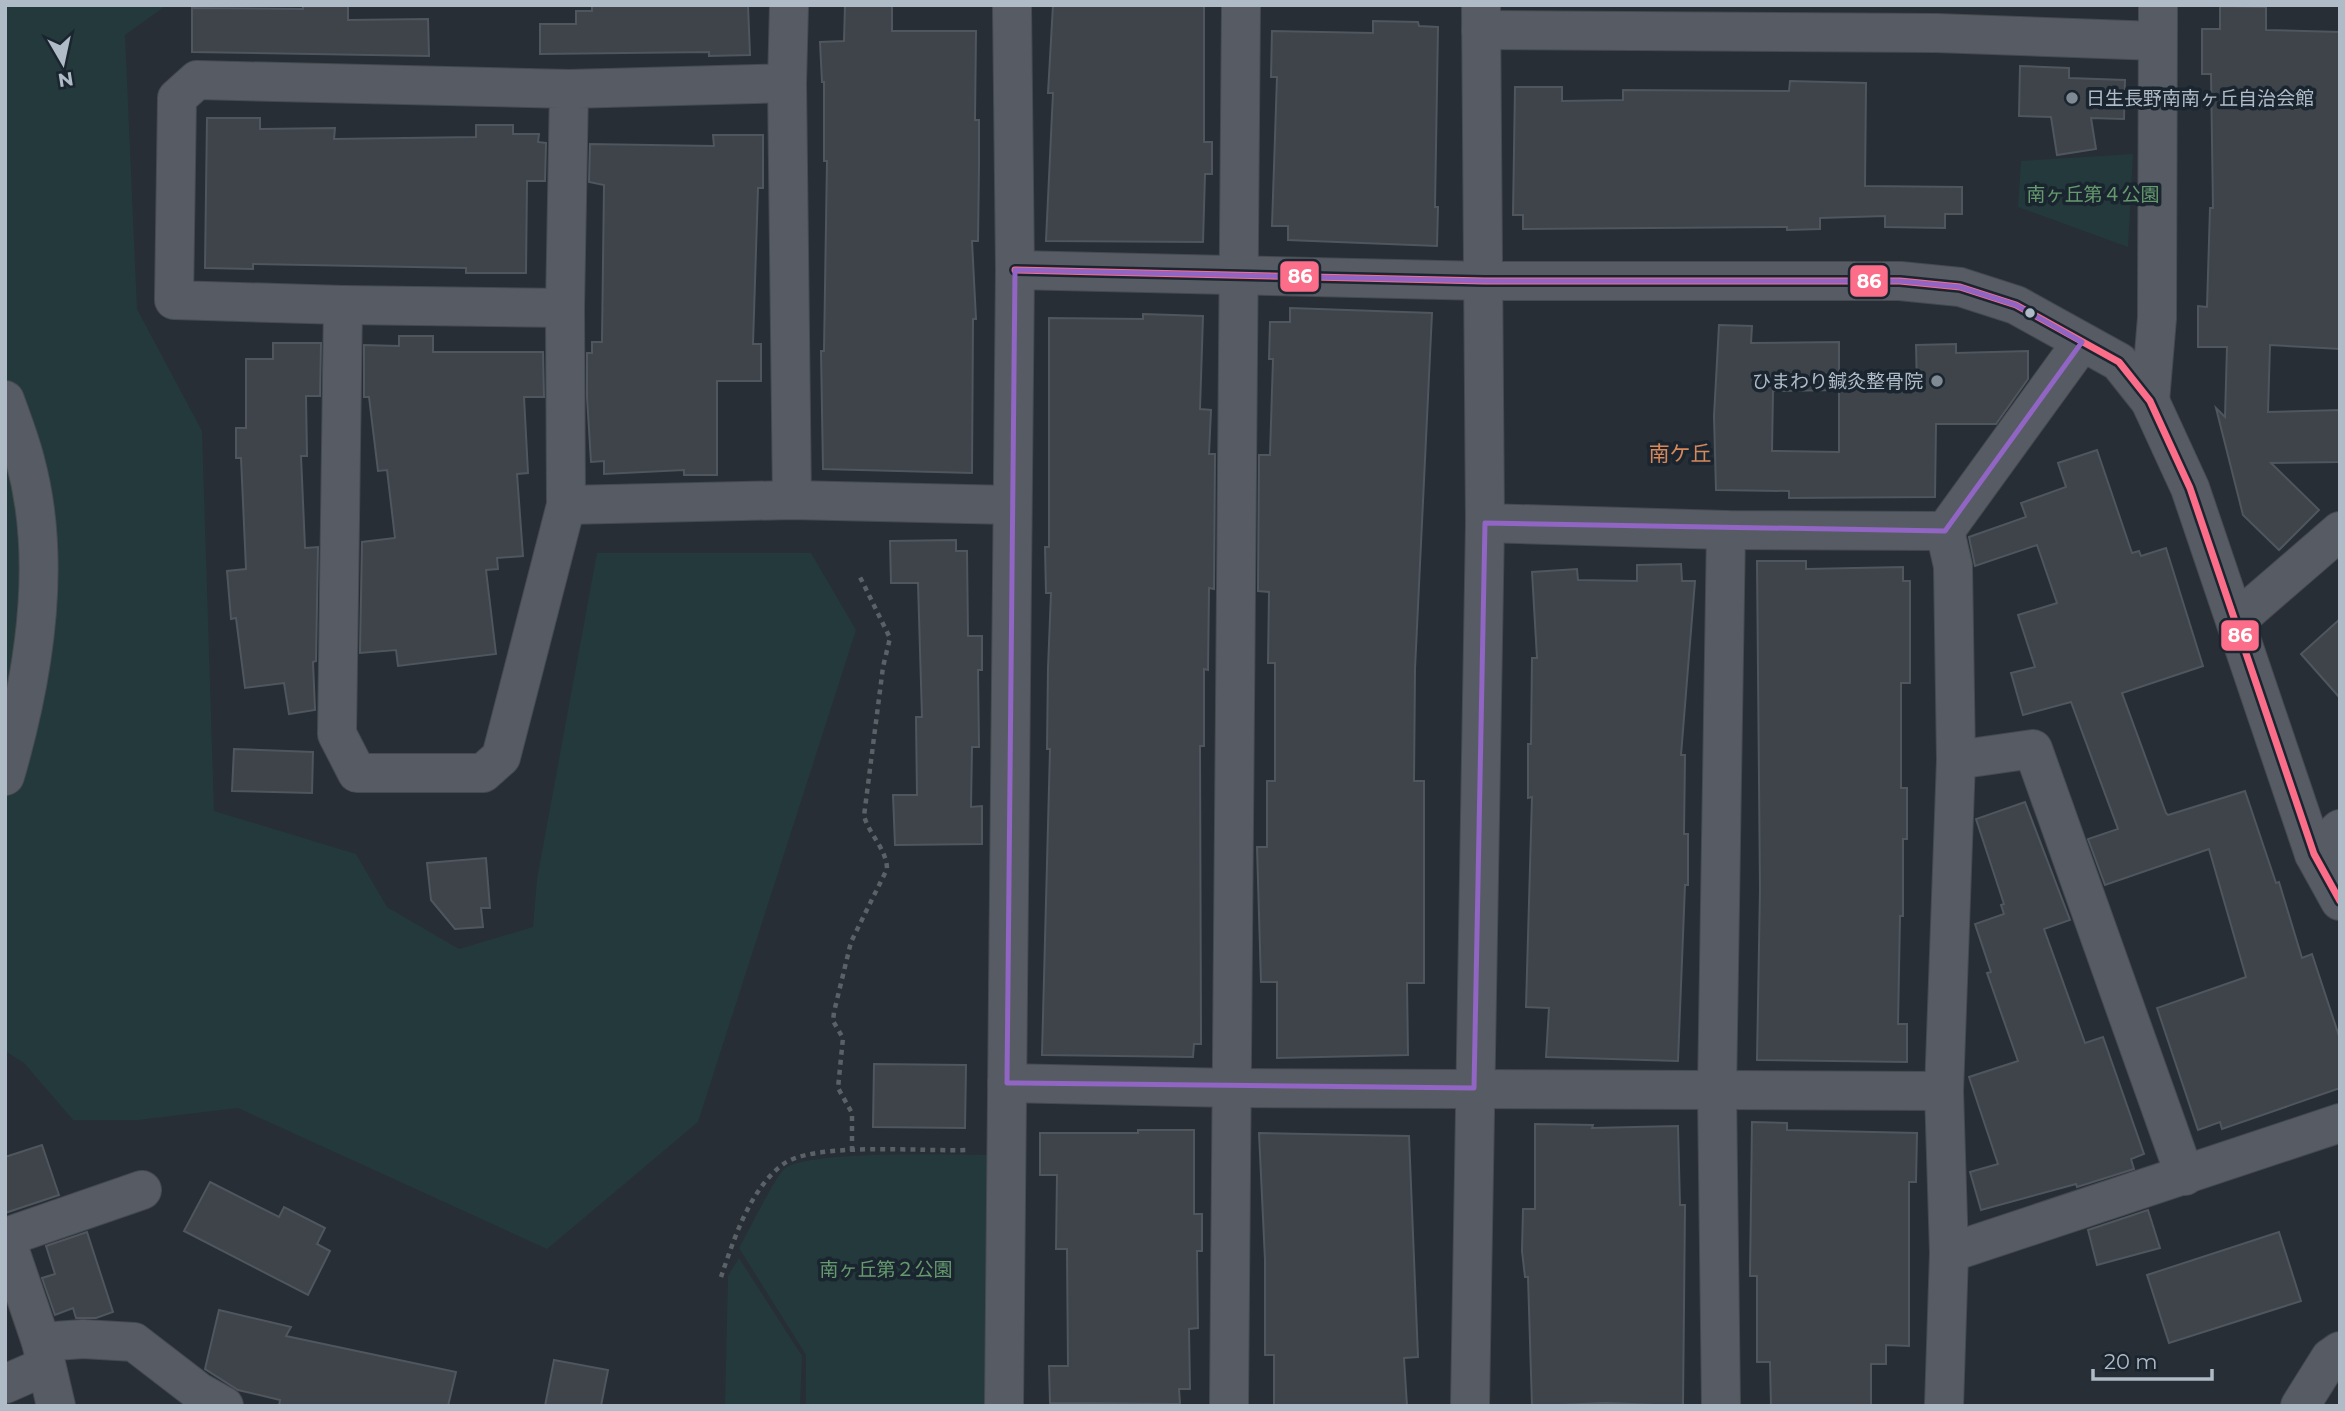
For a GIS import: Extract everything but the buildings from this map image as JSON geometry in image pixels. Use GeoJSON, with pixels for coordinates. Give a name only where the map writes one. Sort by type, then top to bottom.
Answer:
{"type":"FeatureCollection","features":[{"type":"Feature","properties":{"kind":"street"},"geometry":{"type":"LineString","coordinates":[[789,5],[787,83],[792,500]]}},
{"type":"Feature","properties":{"kind":"street"},"geometry":{"type":"LineString","coordinates":[[1004,1406],[1015,270],[1012,5]]}},
{"type":"Feature","properties":{"kind":"street"},"geometry":{"type":"LineString","coordinates":[[1229,1406],[1241,5]]}},
{"type":"Feature","properties":{"kind":"street"},"geometry":{"type":"LineString","coordinates":[[1470,1406],[1485,523],[1481,18],[1936,19],[2157,23],[2157,318],[2150,401]]}},
{"type":"Feature","properties":{"kind":"street"},"geometry":{"type":"LineString","coordinates":[[565,308],[174,300],[177,98],[197,80],[569,89],[787,83]]}},
{"type":"Feature","properties":{"kind":"street"},"geometry":{"type":"LineString","coordinates":[[343,305],[337,734],[358,773],[483,773],[501,757],[566,505],[565,308],[569,89]]}},
{"type":"Feature","properties":{"kind":"street"},"geometry":{"type":"LineString","coordinates":[[1015,270],[1484,281],[1900,281],[1960,287],[2016,305],[2119,362],[2150,401],[2190,488],[2237,620],[2327,841],[2340,901]]}},
{"type":"Feature","properties":{"kind":"street"},"geometry":{"type":"LineString","coordinates":[[1944,531],[2082,342]]}},
{"type":"Feature","properties":{"kind":"street"},"geometry":{"type":"LineString","coordinates":[[5,400],[26,462],[37,550],[36,615],[25,710],[5,776]]}},
{"type":"Feature","properties":{"kind":"street"},"geometry":{"type":"LineString","coordinates":[[566,505],[792,500],[1011,505]]}},
{"type":"Feature","properties":{"kind":"street"},"geometry":{"type":"LineString","coordinates":[[1485,523],[1726,530],[1944,531]]}},
{"type":"Feature","properties":{"kind":"street"},"geometry":{"type":"LineString","coordinates":[[1721,1406],[1717,1091],[1726,530]]}},
{"type":"Feature","properties":{"kind":"street"},"geometry":{"type":"LineString","coordinates":[[1944,531],[1953,566],[1956,760],[1944,1091],[1948,1253],[1944,1406]]}},
{"type":"Feature","properties":{"kind":"street"},"geometry":{"type":"LineString","coordinates":[[2237,620],[2340,531]]}},
{"type":"Feature","properties":{"kind":"street"},"geometry":{"type":"LineString","coordinates":[[1956,760],[2034,749],[2185,1176]]}},
{"type":"Feature","properties":{"kind":"street"},"geometry":{"type":"LineString","coordinates":[[1007,1083],[1233,1088],[1944,1091]]}},
{"type":"Feature","properties":{"kind":"street"},"geometry":{"type":"LineString","coordinates":[[1948,1253],[2340,1123]]}},
{"type":"Feature","properties":{"kind":"street"},"geometry":{"type":"LineString","coordinates":[[56,1406],[44,1354],[6,1236],[142,1190]]}},
{"type":"Feature","properties":{"kind":"street"},"geometry":{"type":"LineString","coordinates":[[5,1384],[44,1354],[83,1339],[134,1342],[187,1350]]}},
{"type":"Feature","properties":{"kind":"street"},"geometry":{"type":"LineString","coordinates":[[134,1342],[199,1392],[224,1406]]}},
{"type":"Feature","properties":{"kind":"street"},"geometry":{"type":"LineString","coordinates":[[2301,1406],[2330,1358],[2340,1351]]}},
{"type":"Feature","properties":{"kind":"path"},"geometry":{"type":"LineString","coordinates":[[852,1151],[852,1114],[838,1088],[843,1038],[833,1021],[834,1012],[851,942],[887,869],[887,858],[868,828],[864,816],[883,667],[890,638],[860,577]]}},
{"type":"Feature","properties":{"kind":"path"},"geometry":{"type":"LineString","coordinates":[[721,1278],[735,1235],[754,1201],[782,1165],[801,1156],[852,1151],[1007,1149]]}},
{"type":"Feature","properties":{"kind":"highlighted area"},"geometry":{"type":"Polygon","coordinates":[[[1015,270],[1484,281],[1900,281],[1960,287],[2016,305],[2082,342],[1945,531],[1485,523],[1474,1088],[1007,1083],[1015,270]]]}},
{"type":"Feature","properties":{"kind":"green space"},"geometry":{"type":"Polygon","coordinates":[[[5,5],[167,5],[125,35],[137,309],[202,431],[214,811],[356,854],[387,907],[459,949],[533,927],[537,879],[597,553],[811,553],[856,630],[698,1122],[547,1249],[238,1108],[138,1120],[73,1120],[24,1063],[5,1051],[5,5]]]}},
{"type":"Feature","properties":{"kind":"green space","name":"南ヶ丘第４公園"},"geometry":{"type":"Polygon","coordinates":[[[2133,154],[2128,247],[2018,207],[2021,161],[2133,154]]]}},
{"type":"Feature","properties":{"kind":"green space","name":"南ヶ丘第２公園"},"geometry":{"type":"Polygon","coordinates":[[[1001,1155],[998,1406],[806,1406],[806,1355],[739,1248],[784,1169],[822,1158],[853,1156],[1001,1155]]]}},
{"type":"Feature","properties":{"kind":"green space"},"geometry":{"type":"Polygon","coordinates":[[[739,1258],[802,1356],[800,1406],[725,1406],[728,1276],[739,1258]]]}},
{"type":"Feature","properties":{"kind":"transit line","name":"86"},"geometry":{"type":"LineString","coordinates":[[1015,270],[1484,281],[1900,281],[1960,287],[2016,305],[2119,362],[2150,401],[2190,488],[2314,854],[2340,901]]}},
{"type":"Feature","properties":{"kind":"place","name":"日生長野南南ヶ丘自治会館"},"geometry":{"type":"Point","coordinates":[2072,98]}},
{"type":"Feature","properties":{"kind":"place","name":"ひまわり鍼灸整骨院"},"geometry":{"type":"Point","coordinates":[1937,381]}},
{"type":"Feature","properties":{"kind":"district","name":"南ケ丘"},"geometry":{"type":"Point","coordinates":[1680,454]}}]}
